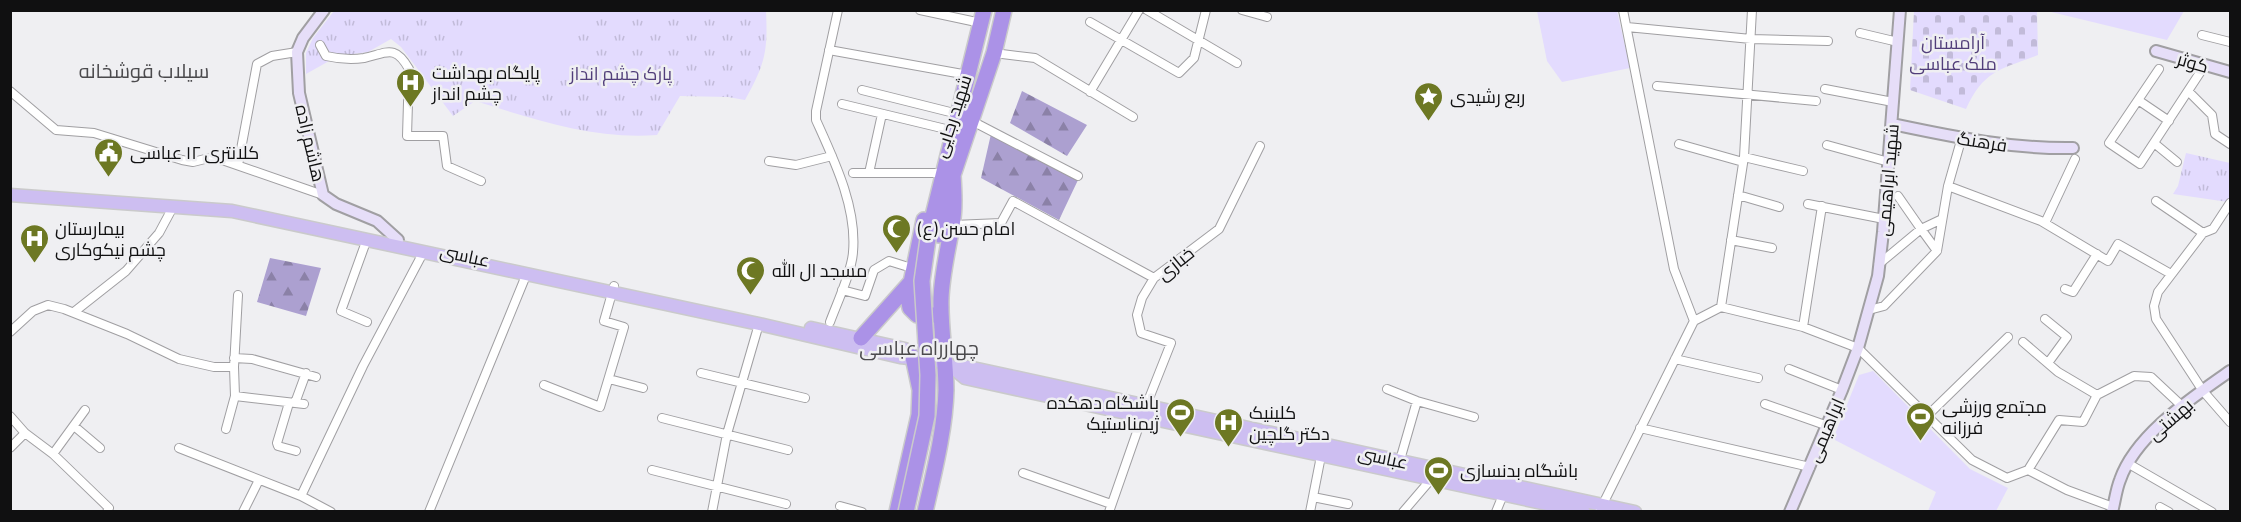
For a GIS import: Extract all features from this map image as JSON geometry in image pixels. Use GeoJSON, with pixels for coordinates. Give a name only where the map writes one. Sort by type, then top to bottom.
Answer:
{"type":"FeatureCollection","features":[{"type":"Feature","properties":{"kind":"highway","name":"شهید رجایی"},"geometry":{"type":"LineString","coordinates":[[948,174],[964,117],[994,52],[1004,10]]}},
{"type":"Feature","properties":{"kind":"highway"},"geometry":{"type":"LineString","coordinates":[[906,512],[927,416],[928,375],[922,281],[948,174],[954,131],[964,117],[968,75],[982,17]]}},
{"type":"Feature","properties":{"kind":"highway"},"geometry":{"type":"LineString","coordinates":[[926,505],[945,405],[950,365],[941,311],[946,254],[953,225],[955,202],[948,174]]}},
{"type":"Feature","properties":{"kind":"highway"},"geometry":{"type":"LineString","coordinates":[[941,311],[936,315],[916,315],[910,308],[908,297],[926,207],[948,174]]}},
{"type":"Feature","properties":{"kind":"highway"},"geometry":{"type":"LineString","coordinates":[[916,512],[937,412],[932,283],[934,234]]}},
{"type":"Feature","properties":{"kind":"highway"},"geometry":{"type":"LineString","coordinates":[[861,338],[914,274]]}},
{"type":"Feature","properties":{"kind":"highway"},"geometry":{"type":"LineString","coordinates":[[897,512],[919,415],[920,390],[913,357]]}},
{"type":"Feature","properties":{"kind":"highway"},"geometry":{"type":"LineString","coordinates":[[902,493],[910,487],[917,487],[924,492],[926,505]]}},
{"type":"Feature","properties":{"kind":"main road","name":"عباسى"},"geometry":{"type":"LineString","coordinates":[[10,193],[232,211],[424,252],[528,271]]}},
{"type":"Feature","properties":{"kind":"main road","name":"عباسى"},"geometry":{"type":"LineString","coordinates":[[10,193],[233,206],[398,240],[613,289],[861,338],[905,349],[913,357]]}},
{"type":"Feature","properties":{"kind":"main road","name":"عباسى"},"geometry":{"type":"LineString","coordinates":[[613,289],[858,348],[950,365],[965,378],[1145,411],[1322,450],[1431,479],[1506,488]]}},
{"type":"Feature","properties":{"kind":"main road","name":"عباسى"},"geometry":{"type":"LineString","coordinates":[[1322,450],[1400,460],[1440,469],[1506,488],[1569,510],[1585,506]]}},
{"type":"Feature","properties":{"kind":"main road","name":"عباسى"},"geometry":{"type":"LineString","coordinates":[[1538,501],[1635,512]]}},
{"type":"Feature","properties":{"kind":"street"},"geometry":{"type":"LineString","coordinates":[[238,165],[256,64],[272,56],[297,52],[303,38],[324,10]]}},
{"type":"Feature","properties":{"kind":"street"},"geometry":{"type":"LineString","coordinates":[[830,322],[854,254],[853,225],[832,156],[816,120],[838,10]]}},
{"type":"Feature","properties":{"kind":"street"},"geometry":{"type":"LineString","coordinates":[[920,10],[982,17]]}},
{"type":"Feature","properties":{"kind":"street"},"geometry":{"type":"LineString","coordinates":[[1090,92],[1140,10]]}},
{"type":"Feature","properties":{"kind":"street"},"geometry":{"type":"LineString","coordinates":[[1147,10],[1237,63]]}},
{"type":"Feature","properties":{"kind":"street"},"geometry":{"type":"LineString","coordinates":[[1090,22],[1179,73],[1194,58],[1206,10]]}},
{"type":"Feature","properties":{"kind":"street"},"geometry":{"type":"LineString","coordinates":[[1242,10],[1267,17]]}},
{"type":"Feature","properties":{"kind":"street"},"geometry":{"type":"LineString","coordinates":[[1623,10],[1674,268],[1694,321]]}},
{"type":"Feature","properties":{"kind":"street"},"geometry":{"type":"LineString","coordinates":[[1721,307],[1744,159],[1752,10]]}},
{"type":"Feature","properties":{"kind":"street","name":"شهید ابراهیمی"},"geometry":{"type":"LineString","coordinates":[[1858,348],[1879,264],[1900,10]]}},
{"type":"Feature","properties":{"kind":"street"},"geometry":{"type":"LineString","coordinates":[[1627,27],[1751,39],[1828,41]]}},
{"type":"Feature","properties":{"kind":"street"},"geometry":{"type":"LineString","coordinates":[[1860,33],[1898,42]]}},
{"type":"Feature","properties":{"kind":"street"},"geometry":{"type":"LineString","coordinates":[[2202,35],[2230,42]]}},
{"type":"Feature","properties":{"kind":"street"},"geometry":{"type":"LineString","coordinates":[[320,45],[326,57],[342,60],[364,58],[386,51],[397,54],[409,69],[406,136],[443,136],[447,166],[481,182]]}},
{"type":"Feature","properties":{"kind":"street"},"geometry":{"type":"LineString","coordinates":[[829,50],[968,75]]}},
{"type":"Feature","properties":{"kind":"street","name":"کوثر"},"geometry":{"type":"LineString","coordinates":[[2156,51],[2230,72]]}},
{"type":"Feature","properties":{"kind":"street","name":"هاشم زاده"},"geometry":{"type":"LineString","coordinates":[[297,52],[299,93],[323,195],[336,204],[377,221],[398,240]]}},
{"type":"Feature","properties":{"kind":"street"},"geometry":{"type":"LineString","coordinates":[[994,52],[1035,58],[1133,117]]}},
{"type":"Feature","properties":{"kind":"street"},"geometry":{"type":"LineString","coordinates":[[2159,69],[2109,143],[2140,164],[2205,65]]}},
{"type":"Feature","properties":{"kind":"street"},"geometry":{"type":"LineString","coordinates":[[1657,86],[1816,101]]}},
{"type":"Feature","properties":{"kind":"street"},"geometry":{"type":"LineString","coordinates":[[1826,89],[1893,102]]}},
{"type":"Feature","properties":{"kind":"street"},"geometry":{"type":"LineString","coordinates":[[862,90],[964,117],[1078,176]]}},
{"type":"Feature","properties":{"kind":"street"},"geometry":{"type":"LineString","coordinates":[[10,91],[56,130],[94,134],[182,160],[193,162],[209,158],[238,165],[323,195]]}},
{"type":"Feature","properties":{"kind":"street"},"geometry":{"type":"LineString","coordinates":[[2188,91],[2212,115],[2215,134],[2230,144]]}},
{"type":"Feature","properties":{"kind":"street"},"geometry":{"type":"LineString","coordinates":[[2138,100],[2169,121]]}},
{"type":"Feature","properties":{"kind":"street"},"geometry":{"type":"LineString","coordinates":[[842,105],[954,131]]}},
{"type":"Feature","properties":{"kind":"street"},"geometry":{"type":"LineString","coordinates":[[869,173],[882,114]]}},
{"type":"Feature","properties":{"kind":"street","name":"فرهنگ"},"geometry":{"type":"LineString","coordinates":[[1892,124],[1993,144],[2074,153]]}},
{"type":"Feature","properties":{"kind":"street"},"geometry":{"type":"LineString","coordinates":[[1869,310],[1884,306],[1937,252],[1948,186],[1962,137]]}},
{"type":"Feature","properties":{"kind":"street"},"geometry":{"type":"LineString","coordinates":[[2154,143],[2177,162]]}},
{"type":"Feature","properties":{"kind":"street"},"geometry":{"type":"LineString","coordinates":[[1679,144],[1803,171]]}},
{"type":"Feature","properties":{"kind":"street"},"geometry":{"type":"LineString","coordinates":[[1827,145],[1889,162]]}},
{"type":"Feature","properties":{"kind":"street","name":"خبازی"},"geometry":{"type":"LineString","coordinates":[[1145,411],[1171,343],[1141,333],[1137,315],[1142,297],[1154,278],[1219,229],[1260,146]]}},
{"type":"Feature","properties":{"kind":"street"},"geometry":{"type":"LineString","coordinates":[[2045,223],[2074,153]]}},
{"type":"Feature","properties":{"kind":"street"},"geometry":{"type":"LineString","coordinates":[[769,161],[796,165],[832,156]]}},
{"type":"Feature","properties":{"kind":"street"},"geometry":{"type":"LineString","coordinates":[[854,172],[948,174]]}},
{"type":"Feature","properties":{"kind":"street"},"geometry":{"type":"LineString","coordinates":[[1948,186],[2045,223],[2108,261],[2118,244],[2171,274]]}},
{"type":"Feature","properties":{"kind":"street"},"geometry":{"type":"LineString","coordinates":[[1738,195],[1779,207]]}},
{"type":"Feature","properties":{"kind":"street"},"geometry":{"type":"LineString","coordinates":[[1898,196],[1937,252]]}},
{"type":"Feature","properties":{"kind":"street"},"geometry":{"type":"LineString","coordinates":[[953,225],[1001,223],[1012,201],[1154,278]]}},
{"type":"Feature","properties":{"kind":"street"},"geometry":{"type":"LineString","coordinates":[[2156,201],[2203,233]]}},
{"type":"Feature","properties":{"kind":"street"},"geometry":{"type":"LineString","coordinates":[[2230,203],[2213,229],[2203,233],[2171,274],[2158,292],[2154,306],[2156,319],[2203,391],[2230,422]]}},
{"type":"Feature","properties":{"kind":"street"},"geometry":{"type":"LineString","coordinates":[[1808,204],[1884,219]]}},
{"type":"Feature","properties":{"kind":"street"},"geometry":{"type":"LineString","coordinates":[[1803,327],[1822,206]]}},
{"type":"Feature","properties":{"kind":"street"},"geometry":{"type":"LineString","coordinates":[[74,312],[126,271],[159,233],[173,207]]}},
{"type":"Feature","properties":{"kind":"street"},"geometry":{"type":"LineString","coordinates":[[1879,264],[1921,229],[1942,219]]}},
{"type":"Feature","properties":{"kind":"street"},"geometry":{"type":"LineString","coordinates":[[367,239],[341,311],[367,322]]}},
{"type":"Feature","properties":{"kind":"street"},"geometry":{"type":"LineString","coordinates":[[1731,240],[1772,248]]}},
{"type":"Feature","properties":{"kind":"street"},"geometry":{"type":"LineString","coordinates":[[301,496],[363,366],[424,252]]}},
{"type":"Feature","properties":{"kind":"street"},"geometry":{"type":"LineString","coordinates":[[2066,289],[2073,292],[2097,254]]}},
{"type":"Feature","properties":{"kind":"street"},"geometry":{"type":"LineString","coordinates":[[842,290],[865,296],[874,270],[889,261],[914,274]]}},
{"type":"Feature","properties":{"kind":"street"},"geometry":{"type":"LineString","coordinates":[[429,512],[528,271]]}},
{"type":"Feature","properties":{"kind":"street"},"geometry":{"type":"LineString","coordinates":[[544,385],[600,407],[624,327],[604,321],[613,289]]}},
{"type":"Feature","properties":{"kind":"street"},"geometry":{"type":"LineString","coordinates":[[226,429],[235,396],[234,358],[238,295]]}},
{"type":"Feature","properties":{"kind":"street"},"geometry":{"type":"LineString","coordinates":[[10,332],[33,311],[48,305],[74,312],[179,359],[214,367],[234,367]]}},
{"type":"Feature","properties":{"kind":"street"},"geometry":{"type":"LineString","coordinates":[[1601,508],[1694,321],[1721,307],[1803,327],[1858,348],[1972,460],[2007,478],[2028,470],[2060,420],[2083,422],[2097,395],[2134,376],[2151,377],[2183,407]]}},
{"type":"Feature","properties":{"kind":"street"},"geometry":{"type":"LineString","coordinates":[[2045,319],[2067,337],[2048,363]]}},
{"type":"Feature","properties":{"kind":"street"},"geometry":{"type":"LineString","coordinates":[[712,512],[727,434],[759,324]]}},
{"type":"Feature","properties":{"kind":"street"},"geometry":{"type":"LineString","coordinates":[[1927,416],[2008,337]]}},
{"type":"Feature","properties":{"kind":"street"},"geometry":{"type":"LineString","coordinates":[[2023,342],[2058,372],[2097,395]]}},
{"type":"Feature","properties":{"kind":"street","name":"ابراهیمی"},"geometry":{"type":"LineString","coordinates":[[1790,512],[1828,426],[1858,348]]}},
{"type":"Feature","properties":{"kind":"street"},"geometry":{"type":"LineString","coordinates":[[234,358],[252,359],[316,377]]}},
{"type":"Feature","properties":{"kind":"street"},"geometry":{"type":"LineString","coordinates":[[1675,359],[1758,378]]}},
{"type":"Feature","properties":{"kind":"street"},"geometry":{"type":"LineString","coordinates":[[1789,369],[1842,390]]}},
{"type":"Feature","properties":{"kind":"street","name":"بهشتی"},"geometry":{"type":"LineString","coordinates":[[2113,509],[2120,479],[2147,437],[2230,371]]}},
{"type":"Feature","properties":{"kind":"street"},"geometry":{"type":"LineString","coordinates":[[701,372],[741,384],[805,398]]}},
{"type":"Feature","properties":{"kind":"street"},"geometry":{"type":"LineString","coordinates":[[296,451],[278,446],[277,442],[296,404],[306,374]]}},
{"type":"Feature","properties":{"kind":"street"},"geometry":{"type":"LineString","coordinates":[[609,379],[643,388]]}},
{"type":"Feature","properties":{"kind":"street"},"geometry":{"type":"LineString","coordinates":[[1387,389],[1418,401],[1474,417]]}},
{"type":"Feature","properties":{"kind":"street"},"geometry":{"type":"LineString","coordinates":[[235,396],[296,404]]}},
{"type":"Feature","properties":{"kind":"street"},"geometry":{"type":"LineString","coordinates":[[1400,460],[1418,401]]}},
{"type":"Feature","properties":{"kind":"street"},"geometry":{"type":"LineString","coordinates":[[1765,404],[1828,426]]}},
{"type":"Feature","properties":{"kind":"street"},"geometry":{"type":"LineString","coordinates":[[53,454],[85,410]]}},
{"type":"Feature","properties":{"kind":"street"},"geometry":{"type":"LineString","coordinates":[[1023,473],[1110,508],[1145,411]]}},
{"type":"Feature","properties":{"kind":"street"},"geometry":{"type":"LineString","coordinates":[[10,416],[25,433],[53,454],[110,508],[107,512]]}},
{"type":"Feature","properties":{"kind":"street"},"geometry":{"type":"LineString","coordinates":[[662,417],[788,450]]}},
{"type":"Feature","properties":{"kind":"street"},"geometry":{"type":"LineString","coordinates":[[74,426],[100,448]]}},
{"type":"Feature","properties":{"kind":"street"},"geometry":{"type":"LineString","coordinates":[[1640,428],[1810,466]]}},
{"type":"Feature","properties":{"kind":"street"},"geometry":{"type":"LineString","coordinates":[[10,448],[25,433]]}},
{"type":"Feature","properties":{"kind":"street"},"geometry":{"type":"LineString","coordinates":[[179,448],[301,496],[332,512]]}},
{"type":"Feature","properties":{"kind":"street"},"geometry":{"type":"LineString","coordinates":[[1310,512],[1322,450]]}},
{"type":"Feature","properties":{"kind":"street"},"geometry":{"type":"LineString","coordinates":[[2129,464],[2212,512]]}},
{"type":"Feature","properties":{"kind":"street"},"geometry":{"type":"LineString","coordinates":[[1403,512],[1440,469]]}},
{"type":"Feature","properties":{"kind":"street"},"geometry":{"type":"LineString","coordinates":[[652,470],[786,504]]}},
{"type":"Feature","properties":{"kind":"street"},"geometry":{"type":"LineString","coordinates":[[2028,470],[2067,490],[2113,509]]}},
{"type":"Feature","properties":{"kind":"street"},"geometry":{"type":"LineString","coordinates":[[243,512],[259,480]]}},
{"type":"Feature","properties":{"kind":"street"},"geometry":{"type":"LineString","coordinates":[[1496,512],[1506,488]]}},
{"type":"Feature","properties":{"kind":"street"},"geometry":{"type":"LineString","coordinates":[[1313,497],[1348,504]]}},
{"type":"Feature","properties":{"kind":"street"},"geometry":{"type":"LineString","coordinates":[[840,506],[862,512]]}},
{"type":"Feature","properties":{"kind":"street"},"geometry":{"type":"LineString","coordinates":[[2160,507],[2169,512]]}},
{"type":"Feature","properties":{"kind":"green space"},"geometry":{"type":"Polygon","coordinates":[[[2184,10],[2167,40],[2047,11],[2184,10]]]}},
{"type":"Feature","properties":{"kind":"green space","name":"پارک چشم انداز"},"geometry":{"type":"Polygon","coordinates":[[[334,11],[766,11],[766,48],[757,77],[745,100],[728,97],[680,96],[657,135],[611,134],[565,127],[475,101],[453,116],[401,47],[391,39],[368,52],[338,56],[306,74],[306,53],[313,38],[334,11]]]}},
{"type":"Feature","properties":{"kind":"green space"},"geometry":{"type":"Polygon","coordinates":[[[466,11],[578,11],[578,80],[466,79],[466,11]]]}},
{"type":"Feature","properties":{"kind":"green space"},"geometry":{"type":"Polygon","coordinates":[[[1537,11],[1617,11],[1630,68],[1562,82],[1547,61],[1537,11]]]}},
{"type":"Feature","properties":{"kind":"green space","name":"آرامستان ملک عباسی"},"geometry":{"type":"Polygon","coordinates":[[[1914,11],[2037,11],[2038,55],[1994,73],[1979,86],[1966,109],[1910,90],[1914,11]]]}},
{"type":"Feature","properties":{"kind":"green space"},"geometry":{"type":"Polygon","coordinates":[[[1022,91],[1087,125],[1067,156],[1010,123],[1022,91]]]}},
{"type":"Feature","properties":{"kind":"green space"},"geometry":{"type":"Polygon","coordinates":[[[991,134],[1078,180],[1059,220],[981,178],[991,134]]]}},
{"type":"Feature","properties":{"kind":"green space"},"geometry":{"type":"Polygon","coordinates":[[[2186,153],[2230,163],[2228,202],[2173,194],[2178,186],[2186,153]]]}},
{"type":"Feature","properties":{"kind":"green space"},"geometry":{"type":"Polygon","coordinates":[[[270,258],[321,268],[306,316],[257,302],[270,258]]]}},
{"type":"Feature","properties":{"kind":"green space"},"geometry":{"type":"Polygon","coordinates":[[[1873,371],[1970,469],[2008,488],[1996,511],[1928,511],[1936,492],[1833,439],[1859,375],[1873,371]]]}},
{"type":"Feature","properties":{"kind":"place","name":"پایگاه بهداشت چشم انداز"},"geometry":{"type":"Point","coordinates":[411,108]}},
{"type":"Feature","properties":{"kind":"place","name":"ربع رشیدی"},"geometry":{"type":"Point","coordinates":[1429,122]}},
{"type":"Feature","properties":{"kind":"place","name":"کلانتری ۱۲ عباسی"},"geometry":{"type":"Point","coordinates":[109,178]}},
{"type":"Feature","properties":{"kind":"place","name":"امام حسن (ع)"},"geometry":{"type":"Point","coordinates":[897,254]}},
{"type":"Feature","properties":{"kind":"place","name":"بیمارستان چشم نیکوکاری"},"geometry":{"type":"Point","coordinates":[34,264]}},
{"type":"Feature","properties":{"kind":"place","name":"مسجد ال الله"},"geometry":{"type":"Point","coordinates":[751,296]}},
{"type":"Feature","properties":{"kind":"place","name":"باشگاه دهکده ژیمناستیک"},"geometry":{"type":"Point","coordinates":[1180,438]}},
{"type":"Feature","properties":{"kind":"place","name":"مجتمع ورزشی فرزانه"},"geometry":{"type":"Point","coordinates":[1921,442]}},
{"type":"Feature","properties":{"kind":"place","name":"کلینیک دکتر گلچین"},"geometry":{"type":"Point","coordinates":[1228,448]}},
{"type":"Feature","properties":{"kind":"place","name":"باشگاه بدنسازی"},"geometry":{"type":"Point","coordinates":[1439,496]}},
{"type":"Feature","properties":{"kind":"district","name":"سیلاب قوشخانه"},"geometry":{"type":"Point","coordinates":[144,70]}},
{"type":"Feature","properties":{"kind":"district","name":"چهارراه عباسی"},"geometry":{"type":"Point","coordinates":[919,347]}}]}
